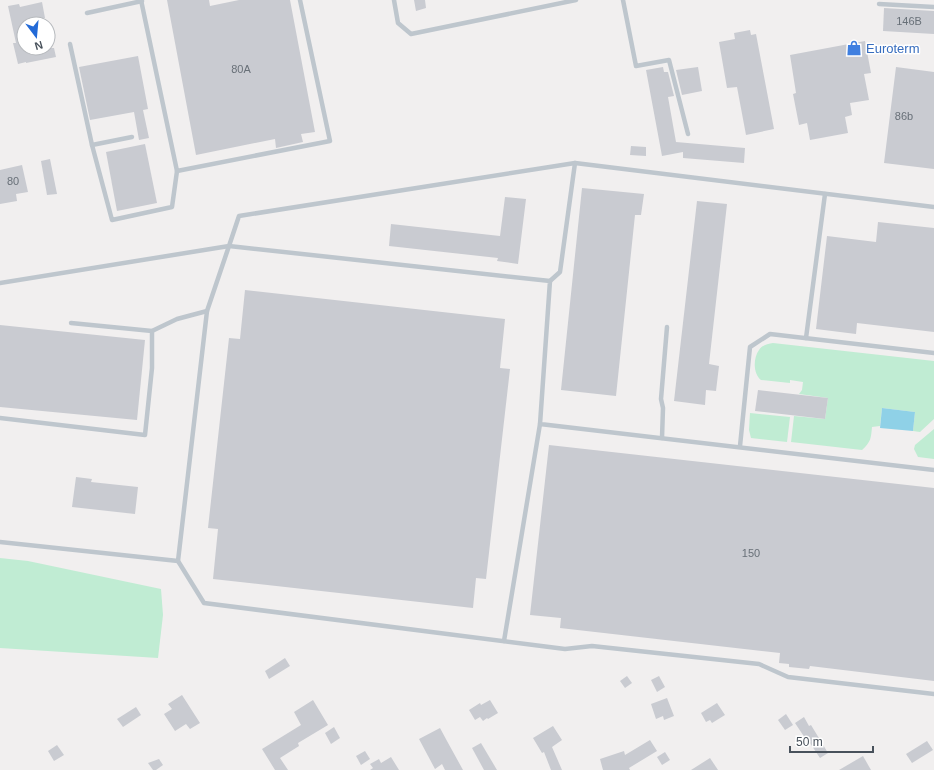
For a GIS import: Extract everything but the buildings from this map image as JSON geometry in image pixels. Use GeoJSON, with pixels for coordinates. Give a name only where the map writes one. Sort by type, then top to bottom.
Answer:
{"type":"FeatureCollection","features":[{"type":"Feature","properties":{"kind":"lane"},"geometry":{"type":"LineString","coordinates":[[70,44],[92,145],[112,220],[172,207],[178,171],[142,0],[87,13]]}},
{"type":"Feature","properties":{"kind":"lane"},"geometry":{"type":"LineString","coordinates":[[178,171],[330,141],[300,0]]}},
{"type":"Feature","properties":{"kind":"lane"},"geometry":{"type":"LineString","coordinates":[[394,0],[398,23],[410,34],[576,0]]}},
{"type":"Feature","properties":{"kind":"lane"},"geometry":{"type":"LineString","coordinates":[[623,0],[636,66],[669,60],[688,134]]}},
{"type":"Feature","properties":{"kind":"lane"},"geometry":{"type":"LineString","coordinates":[[879,4],[934,6]]}},
{"type":"Feature","properties":{"kind":"lane"},"geometry":{"type":"LineString","coordinates":[[92,145],[132,137]]}},
{"type":"Feature","properties":{"kind":"lane"},"geometry":{"type":"LineString","coordinates":[[504,641],[540,424],[550,281],[560,272],[575,163]]}},
{"type":"Feature","properties":{"kind":"lane"},"geometry":{"type":"LineString","coordinates":[[934,207],[575,163],[239,216],[207,311],[178,561],[204,603],[565,649],[592,646],[760,664],[788,677],[934,694]]}},
{"type":"Feature","properties":{"kind":"lane"},"geometry":{"type":"LineString","coordinates":[[806,338],[825,194]]}},
{"type":"Feature","properties":{"kind":"lane"},"geometry":{"type":"LineString","coordinates":[[0,283],[229,246],[550,281]]}},
{"type":"Feature","properties":{"kind":"lane"},"geometry":{"type":"LineString","coordinates":[[71,323],[152,331],[177,319],[207,311]]}},
{"type":"Feature","properties":{"kind":"lane"},"geometry":{"type":"LineString","coordinates":[[662,438],[663,408],[661,399],[666,327]]}},
{"type":"Feature","properties":{"kind":"lane"},"geometry":{"type":"LineString","coordinates":[[0,418],[145,435],[152,368],[152,331]]}},
{"type":"Feature","properties":{"kind":"lane"},"geometry":{"type":"LineString","coordinates":[[740,446],[750,347],[770,334],[934,353]]}},
{"type":"Feature","properties":{"kind":"lane"},"geometry":{"type":"LineString","coordinates":[[540,424],[740,446],[934,470]]}},
{"type":"Feature","properties":{"kind":"lane"},"geometry":{"type":"LineString","coordinates":[[0,542],[178,561]]}},
{"type":"Feature","properties":{"kind":"green space"},"geometry":{"type":"Polygon","coordinates":[[[773,343],[934,361],[934,419],[920,432],[913,431],[915,412],[882,408],[880,426],[872,427],[870,440],[862,450],[791,442],[794,416],[825,419],[828,398],[799,394],[802,390],[803,382],[790,380],[790,383],[761,380],[758,377],[755,370],[757,353],[765,345],[773,343]]]}},
{"type":"Feature","properties":{"kind":"green space"},"geometry":{"type":"Polygon","coordinates":[[[750,413],[790,417],[787,442],[751,438],[749,430],[750,413]]]}},
{"type":"Feature","properties":{"kind":"green space"},"geometry":{"type":"Polygon","coordinates":[[[934,429],[934,459],[918,457],[914,449],[915,445],[934,429]]]}},
{"type":"Feature","properties":{"kind":"green space"},"geometry":{"type":"Polygon","coordinates":[[[0,558],[28,561],[161,589],[163,615],[158,658],[0,648],[0,558]]]}},
{"type":"Feature","properties":{"kind":"water"},"geometry":{"type":"Polygon","coordinates":[[[882,408],[915,412],[913,431],[880,428],[882,408]]]}},
{"type":"Feature","properties":{"kind":"place","name":"Euroterm"},"geometry":{"type":"Point","coordinates":[854,48]}}]}
